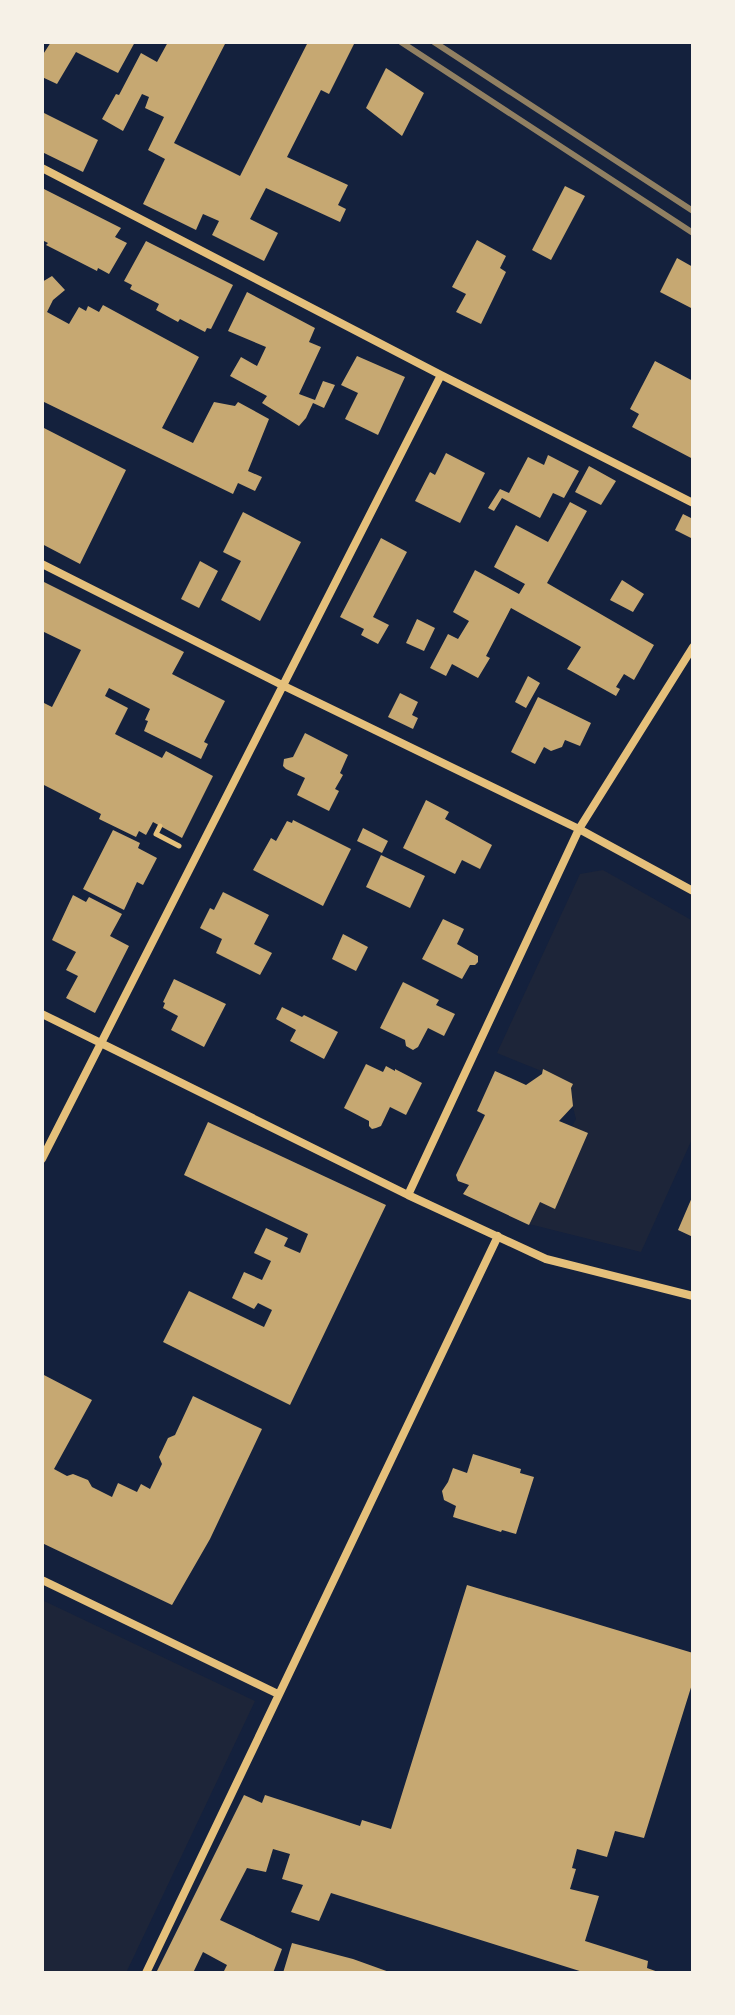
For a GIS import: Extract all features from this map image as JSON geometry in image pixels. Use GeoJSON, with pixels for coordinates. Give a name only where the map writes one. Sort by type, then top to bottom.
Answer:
{"type":"FeatureCollection","features":[{"type":"Feature","properties":{"kind":"street"},"geometry":{"type":"LineString","coordinates":[[42,168],[693,503]]}},
{"type":"Feature","properties":{"kind":"street"},"geometry":{"type":"LineString","coordinates":[[42,1159],[441,375]]}},
{"type":"Feature","properties":{"kind":"street"},"geometry":{"type":"LineString","coordinates":[[42,564],[579,829],[693,891]]}},
{"type":"Feature","properties":{"kind":"street"},"geometry":{"type":"LineString","coordinates":[[408,1195],[579,829],[693,647]]}},
{"type":"Feature","properties":{"kind":"street"},"geometry":{"type":"LineString","coordinates":[[42,1014],[408,1195],[546,1259],[693,1296]]}},
{"type":"Feature","properties":{"kind":"street"},"geometry":{"type":"LineString","coordinates":[[146,1973],[498,1236]]}},
{"type":"Feature","properties":{"kind":"street"},"geometry":{"type":"LineString","coordinates":[[42,1580],[278,1694]]}},
{"type":"Feature","properties":{"kind":"path"},"geometry":{"type":"LineString","coordinates":[[160,826],[156,834],[197,856]]}},
{"type":"Feature","properties":{"kind":"shaded area"},"geometry":{"type":"Polygon","coordinates":[[[603,870],[693,921],[693,1137],[641,1252],[521,1222],[576,1119],[566,1081],[497,1053],[580,874],[603,870]]]}},
{"type":"Feature","properties":{"kind":"shaded area"},"geometry":{"type":"Polygon","coordinates":[[[42,1600],[255,1701],[126,1973],[42,1973],[42,1600]]]}},
{"type":"Feature","properties":{"kind":"building"},"geometry":{"type":"Polygon","coordinates":[[[51,42],[135,42],[118,73],[76,52],[57,84],[42,77],[42,56],[51,42]]]}},
{"type":"Feature","properties":{"kind":"building"},"geometry":{"type":"Polygon","coordinates":[[[168,42],[226,42],[174,143],[240,176],[308,42],[354,44],[329,94],[321,90],[287,157],[348,185],[338,205],[346,209],[340,222],[266,188],[250,219],[278,233],[264,261],[212,235],[219,221],[203,214],[196,230],[143,204],[165,159],[148,150],[164,117],[145,108],[149,97],[142,94],[123,131],[102,119],[116,94],[119,95],[141,53],[157,62],[168,42]]]}},
{"type":"Feature","properties":{"kind":"building"},"geometry":{"type":"Polygon","coordinates":[[[386,68],[424,93],[402,136],[366,108],[386,68]]]}},
{"type":"Feature","properties":{"kind":"building"},"geometry":{"type":"Polygon","coordinates":[[[42,112],[98,140],[83,172],[42,152],[42,112]]]}},
{"type":"Feature","properties":{"kind":"building"},"geometry":{"type":"Polygon","coordinates":[[[565,186],[585,196],[551,260],[532,250],[565,186]]]}},
{"type":"Feature","properties":{"kind":"building"},"geometry":{"type":"Polygon","coordinates":[[[42,188],[121,228],[115,237],[127,243],[109,274],[98,268],[97,271],[42,240],[42,188]]]}},
{"type":"Feature","properties":{"kind":"building"},"geometry":{"type":"Polygon","coordinates":[[[477,240],[506,256],[500,268],[506,272],[481,324],[456,312],[466,294],[452,287],[477,240]]]}},
{"type":"Feature","properties":{"kind":"building"},"geometry":{"type":"Polygon","coordinates":[[[146,241],[233,285],[211,329],[207,328],[205,332],[156,310],[159,304],[130,289],[132,285],[124,281],[146,241]]]}},
{"type":"Feature","properties":{"kind":"building"},"geometry":{"type":"Polygon","coordinates":[[[677,258],[693,267],[693,309],[660,292],[677,258]]]}},
{"type":"Feature","properties":{"kind":"building"},"geometry":{"type":"Polygon","coordinates":[[[52,276],[65,290],[53,300],[47,312],[69,324],[79,307],[86,311],[88,306],[99,312],[103,305],[199,357],[162,428],[193,443],[214,402],[235,406],[238,402],[269,419],[248,471],[262,477],[255,491],[238,483],[233,494],[42,401],[42,282],[52,276]]]}},
{"type":"Feature","properties":{"kind":"building"},"geometry":{"type":"Polygon","coordinates":[[[247,292],[315,328],[309,342],[321,347],[299,394],[315,400],[323,381],[335,385],[324,408],[313,403],[299,426],[262,403],[267,396],[230,376],[241,357],[257,366],[266,347],[228,331],[247,292]]]}},
{"type":"Feature","properties":{"kind":"building"},"geometry":{"type":"Polygon","coordinates":[[[357,356],[405,377],[378,435],[345,419],[358,393],[341,385],[357,356]]]}},
{"type":"Feature","properties":{"kind":"building"},"geometry":{"type":"Polygon","coordinates":[[[655,361],[693,381],[693,459],[632,427],[639,414],[630,409],[655,361]]]}},
{"type":"Feature","properties":{"kind":"building"},"geometry":{"type":"Polygon","coordinates":[[[42,427],[126,470],[80,564],[42,544],[42,427]]]}},
{"type":"Feature","properties":{"kind":"building"},"geometry":{"type":"Polygon","coordinates":[[[446,453],[485,473],[460,523],[415,501],[430,472],[435,475],[446,453]]]}},
{"type":"Feature","properties":{"kind":"building"},"geometry":{"type":"Polygon","coordinates":[[[548,455],[579,471],[564,498],[553,493],[540,518],[502,498],[494,511],[488,508],[500,489],[509,493],[528,457],[544,465],[548,455]]]}},
{"type":"Feature","properties":{"kind":"building"},"geometry":{"type":"Polygon","coordinates":[[[589,466],[616,481],[601,505],[575,492],[589,466]]]}},
{"type":"Feature","properties":{"kind":"building"},"geometry":{"type":"Polygon","coordinates":[[[570,502],[587,511],[547,583],[654,645],[634,680],[624,674],[616,687],[620,689],[616,696],[567,669],[581,647],[511,608],[478,678],[452,664],[446,676],[430,668],[448,634],[458,639],[469,621],[453,612],[475,570],[519,594],[525,584],[494,567],[516,525],[548,542],[570,502]]]}},
{"type":"Feature","properties":{"kind":"building"},"geometry":{"type":"Polygon","coordinates":[[[243,512],[301,542],[260,621],[221,600],[241,561],[223,552],[243,512]]]}},
{"type":"Feature","properties":{"kind":"building"},"geometry":{"type":"Polygon","coordinates":[[[683,514],[693,519],[693,539],[675,530],[683,514]]]}},
{"type":"Feature","properties":{"kind":"building"},"geometry":{"type":"Polygon","coordinates":[[[381,538],[407,552],[373,617],[389,625],[378,644],[361,635],[364,629],[340,617],[381,538]]]}},
{"type":"Feature","properties":{"kind":"building"},"geometry":{"type":"Polygon","coordinates":[[[200,561],[218,571],[199,608],[181,599],[200,561]]]}},
{"type":"Feature","properties":{"kind":"building"},"geometry":{"type":"Polygon","coordinates":[[[622,580],[644,594],[633,612],[610,600],[622,580]]]}},
{"type":"Feature","properties":{"kind":"building"},"geometry":{"type":"Polygon","coordinates":[[[42,581],[184,652],[172,674],[225,701],[204,742],[208,744],[201,759],[144,731],[150,709],[109,688],[105,696],[128,708],[115,734],[162,758],[166,751],[213,776],[182,838],[153,822],[146,835],[139,831],[136,837],[99,819],[101,814],[42,784],[42,702],[52,707],[81,650],[42,631],[42,581]]]}},
{"type":"Feature","properties":{"kind":"building"},"geometry":{"type":"Polygon","coordinates":[[[417,619],[435,628],[424,651],[406,643],[417,619]]]}},
{"type":"Feature","properties":{"kind":"building"},"geometry":{"type":"Polygon","coordinates":[[[528,676],[540,683],[526,708],[515,702],[528,676]]]}},
{"type":"Feature","properties":{"kind":"building"},"geometry":{"type":"Polygon","coordinates":[[[400,693],[418,702],[412,715],[418,718],[413,729],[388,717],[400,693]]]}},
{"type":"Feature","properties":{"kind":"building"},"geometry":{"type":"Polygon","coordinates":[[[538,697],[591,723],[580,746],[565,740],[562,747],[551,751],[544,747],[535,764],[511,752],[538,697]]]}},
{"type":"Feature","properties":{"kind":"building"},"geometry":{"type":"Polygon","coordinates":[[[305,733],[348,755],[340,773],[343,775],[335,789],[339,791],[329,811],[297,795],[305,778],[283,766],[284,759],[293,757],[305,733]]]}},
{"type":"Feature","properties":{"kind":"building"},"geometry":{"type":"Polygon","coordinates":[[[426,800],[449,812],[445,819],[492,845],[480,869],[462,860],[455,874],[403,848],[426,800]]]}},
{"type":"Feature","properties":{"kind":"building"},"geometry":{"type":"Polygon","coordinates":[[[293,820],[351,849],[323,906],[253,870],[271,838],[276,841],[287,821],[292,823],[293,820]]]}},
{"type":"Feature","properties":{"kind":"building"},"geometry":{"type":"Polygon","coordinates":[[[363,828],[388,841],[382,853],[357,841],[363,828]]]}},
{"type":"Feature","properties":{"kind":"building"},"geometry":{"type":"Polygon","coordinates":[[[113,830],[140,843],[138,848],[157,858],[143,885],[137,882],[124,910],[83,889],[113,830]]]}},
{"type":"Feature","properties":{"kind":"building"},"geometry":{"type":"Polygon","coordinates":[[[381,855],[425,876],[410,908],[366,887],[381,855]]]}},
{"type":"Feature","properties":{"kind":"building"},"geometry":{"type":"Polygon","coordinates":[[[223,892],[269,915],[254,944],[272,953],[260,975],[216,953],[222,939],[200,928],[223,892]]]}},
{"type":"Feature","properties":{"kind":"building"},"geometry":{"type":"Polygon","coordinates":[[[73,895],[86,902],[89,897],[122,914],[110,936],[129,946],[95,1013],[66,998],[78,976],[66,970],[76,952],[52,940],[73,895]]]}},
{"type":"Feature","properties":{"kind":"building"},"geometry":{"type":"Polygon","coordinates":[[[443,919],[464,929],[457,944],[478,956],[478,962],[470,965],[462,979],[422,959],[443,919]]]}},
{"type":"Feature","properties":{"kind":"building"},"geometry":{"type":"Polygon","coordinates":[[[343,934],[368,947],[356,971],[332,959],[343,934]]]}},
{"type":"Feature","properties":{"kind":"building"},"geometry":{"type":"Polygon","coordinates":[[[174,979],[226,1004],[204,1047],[171,1030],[178,1016],[163,1008],[163,1002],[174,979]]]}},
{"type":"Feature","properties":{"kind":"building"},"geometry":{"type":"Polygon","coordinates":[[[403,982],[439,1000],[436,1005],[455,1014],[444,1036],[428,1028],[418,1047],[413,1050],[406,1046],[405,1040],[380,1028],[403,982]]]}},
{"type":"Feature","properties":{"kind":"building"},"geometry":{"type":"Polygon","coordinates":[[[282,1007],[338,1032],[324,1059],[290,1041],[296,1030],[276,1019],[282,1007]]]}},
{"type":"Feature","properties":{"kind":"building"},"geometry":{"type":"Polygon","coordinates":[[[366,1064],[383,1072],[386,1066],[395,1069],[422,1083],[406,1115],[390,1107],[381,1126],[372,1129],[369,1121],[344,1108],[366,1064]]]}},
{"type":"Feature","properties":{"kind":"building"},"geometry":{"type":"Polygon","coordinates":[[[543,1069],[573,1084],[573,1106],[559,1121],[588,1133],[555,1209],[540,1202],[529,1225],[463,1194],[469,1185],[458,1181],[456,1175],[485,1115],[477,1111],[495,1071],[526,1085],[542,1074],[543,1069]]]}},
{"type":"Feature","properties":{"kind":"building"},"geometry":{"type":"Polygon","coordinates":[[[208,1122],[386,1205],[290,1405],[163,1342],[189,1291],[264,1327],[272,1310],[258,1303],[254,1309],[232,1298],[244,1272],[262,1280],[271,1261],[254,1253],[266,1228],[288,1238],[284,1246],[300,1253],[308,1234],[184,1175],[208,1122]]]}},
{"type":"Feature","properties":{"kind":"building"},"geometry":{"type":"Polygon","coordinates":[[[693,1195],[693,1237],[678,1230],[693,1195]]]}},
{"type":"Feature","properties":{"kind":"building"},"geometry":{"type":"Polygon","coordinates":[[[42,1374],[92,1400],[54,1469],[67,1476],[73,1474],[88,1480],[92,1487],[112,1497],[118,1483],[137,1492],[141,1484],[150,1489],[162,1464],[159,1457],[168,1438],[175,1435],[193,1396],[262,1429],[210,1539],[172,1605],[42,1543],[42,1374]]]}},
{"type":"Feature","properties":{"kind":"building"},"geometry":{"type":"Polygon","coordinates":[[[473,1454],[521,1469],[520,1473],[534,1477],[516,1534],[453,1517],[456,1506],[444,1500],[442,1491],[453,1468],[467,1473],[473,1454]]]}},
{"type":"Feature","properties":{"kind":"building"},"geometry":{"type":"Polygon","coordinates":[[[467,1585],[693,1653],[693,1681],[644,1838],[615,1831],[607,1857],[577,1849],[572,1868],[576,1869],[570,1889],[599,1896],[585,1941],[648,1961],[647,1968],[661,1973],[586,1973],[331,1893],[319,1921],[291,1912],[303,1885],[282,1879],[290,1854],[273,1849],[266,1872],[247,1868],[220,1920],[282,1949],[273,1973],[223,1973],[227,1965],[203,1952],[193,1973],[156,1973],[244,1795],[262,1803],[265,1795],[360,1826],[362,1820],[391,1829],[467,1585]]]}},
{"type":"Feature","properties":{"kind":"building"},"geometry":{"type":"Polygon","coordinates":[[[292,1943],[353,1959],[392,1973],[283,1973],[292,1943]]]}},
{"type":"Feature","properties":{"kind":"railway"},"geometry":{"type":"LineString","coordinates":[[401,42],[693,233]]}},
{"type":"Feature","properties":{"kind":"railway"},"geometry":{"type":"LineString","coordinates":[[434,42],[693,211]]}}]}
